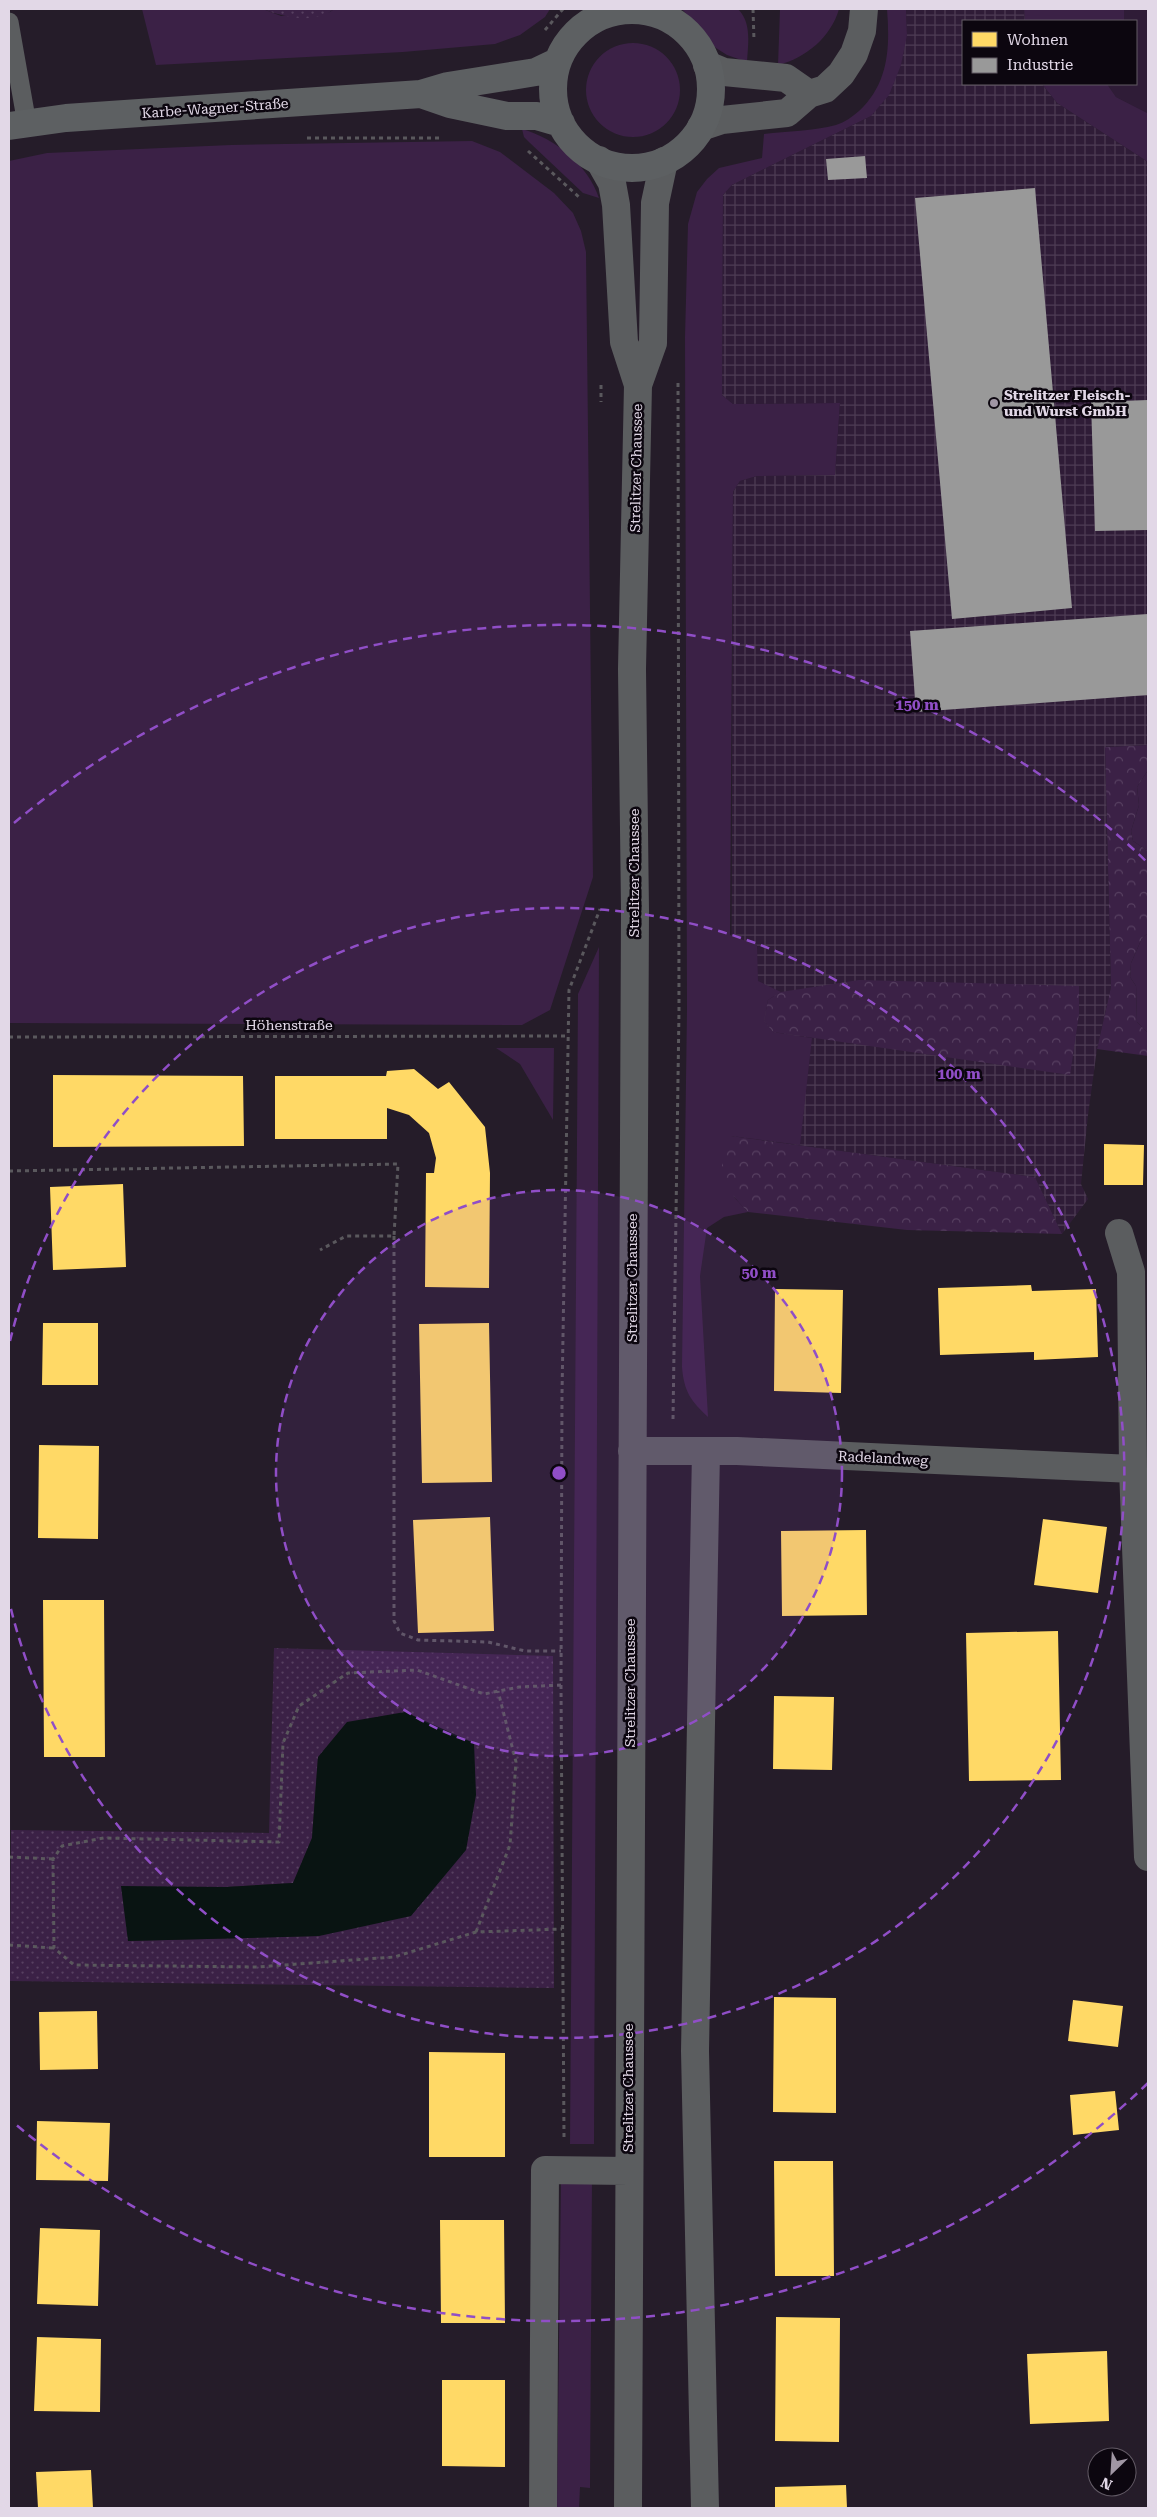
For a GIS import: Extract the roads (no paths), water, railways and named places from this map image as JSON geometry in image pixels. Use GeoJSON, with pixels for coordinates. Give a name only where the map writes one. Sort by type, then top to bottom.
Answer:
{"type":"FeatureCollection","features":[{"type":"Feature","properties":{"kind":"street"},"geometry":{"type":"LineString","coordinates":[[701,127],[722,120],[787,113],[809,94],[825,89],[841,74],[854,54],[862,31],[864,9]]}},
{"type":"Feature","properties":{"kind":"street","name":"Strelitzer Chaussee"},"geometry":{"type":"LineString","coordinates":[[632,10],[663,13],[691,36],[701,51],[707,65],[710,94],[701,127],[685,147],[664,161],[647,166],[630,167],[599,160],[573,141],[560,123],[553,92],[557,62],[575,34],[584,25],[609,11],[632,10]]}},
{"type":"Feature","properties":{"kind":"street","name":"Karbe-Wagner-Straße"},"geometry":{"type":"LineString","coordinates":[[18,125],[66,118],[422,94],[448,86],[536,72],[557,62]]}},
{"type":"Feature","properties":{"kind":"street"},"geometry":{"type":"LineString","coordinates":[[707,65],[724,72],[786,78],[809,94]]}},
{"type":"Feature","properties":{"kind":"street","name":"Karbe-Wagner-Straße"},"geometry":{"type":"LineString","coordinates":[[422,94],[450,104],[507,116],[537,116],[560,123]]}},
{"type":"Feature","properties":{"kind":"street","name":"Strelitzer Chaussee"},"geometry":{"type":"LineString","coordinates":[[599,160],[612,183],[616,205],[624,342],[638,385]]}},
{"type":"Feature","properties":{"kind":"street","name":"Strelitzer Chaussee"},"geometry":{"type":"LineString","coordinates":[[628,2508],[635,910],[632,669],[638,385],[653,343],[655,203],[664,161]]}},
{"type":"Feature","properties":{"kind":"street"},"geometry":{"type":"LineString","coordinates":[[1119,1233],[1131,1272],[1133,1469],[1144,1643],[1148,1857]]}},
{"type":"Feature","properties":{"kind":"street","name":"Radelandweg"},"geometry":{"type":"LineString","coordinates":[[632,1451],[706,1451],[1133,1469]]}},
{"type":"Feature","properties":{"kind":"street"},"geometry":{"type":"LineString","coordinates":[[705,2508],[695,2051],[706,1451]]}},
{"type":"Feature","properties":{"kind":"street","name":"Strelitzer Chaussee"},"geometry":{"type":"LineString","coordinates":[[543,2508],[546,2170],[628,2171]]}},
{"type":"Feature","properties":{"kind":"lane"},"geometry":{"type":"LineString","coordinates":[[9,22],[18,125]]}},
{"type":"Feature","properties":{"kind":"place","name":"Strelitzer Fleisch- und Wurst GmbH"},"geometry":{"type":"Point","coordinates":[994,403]}}]}
